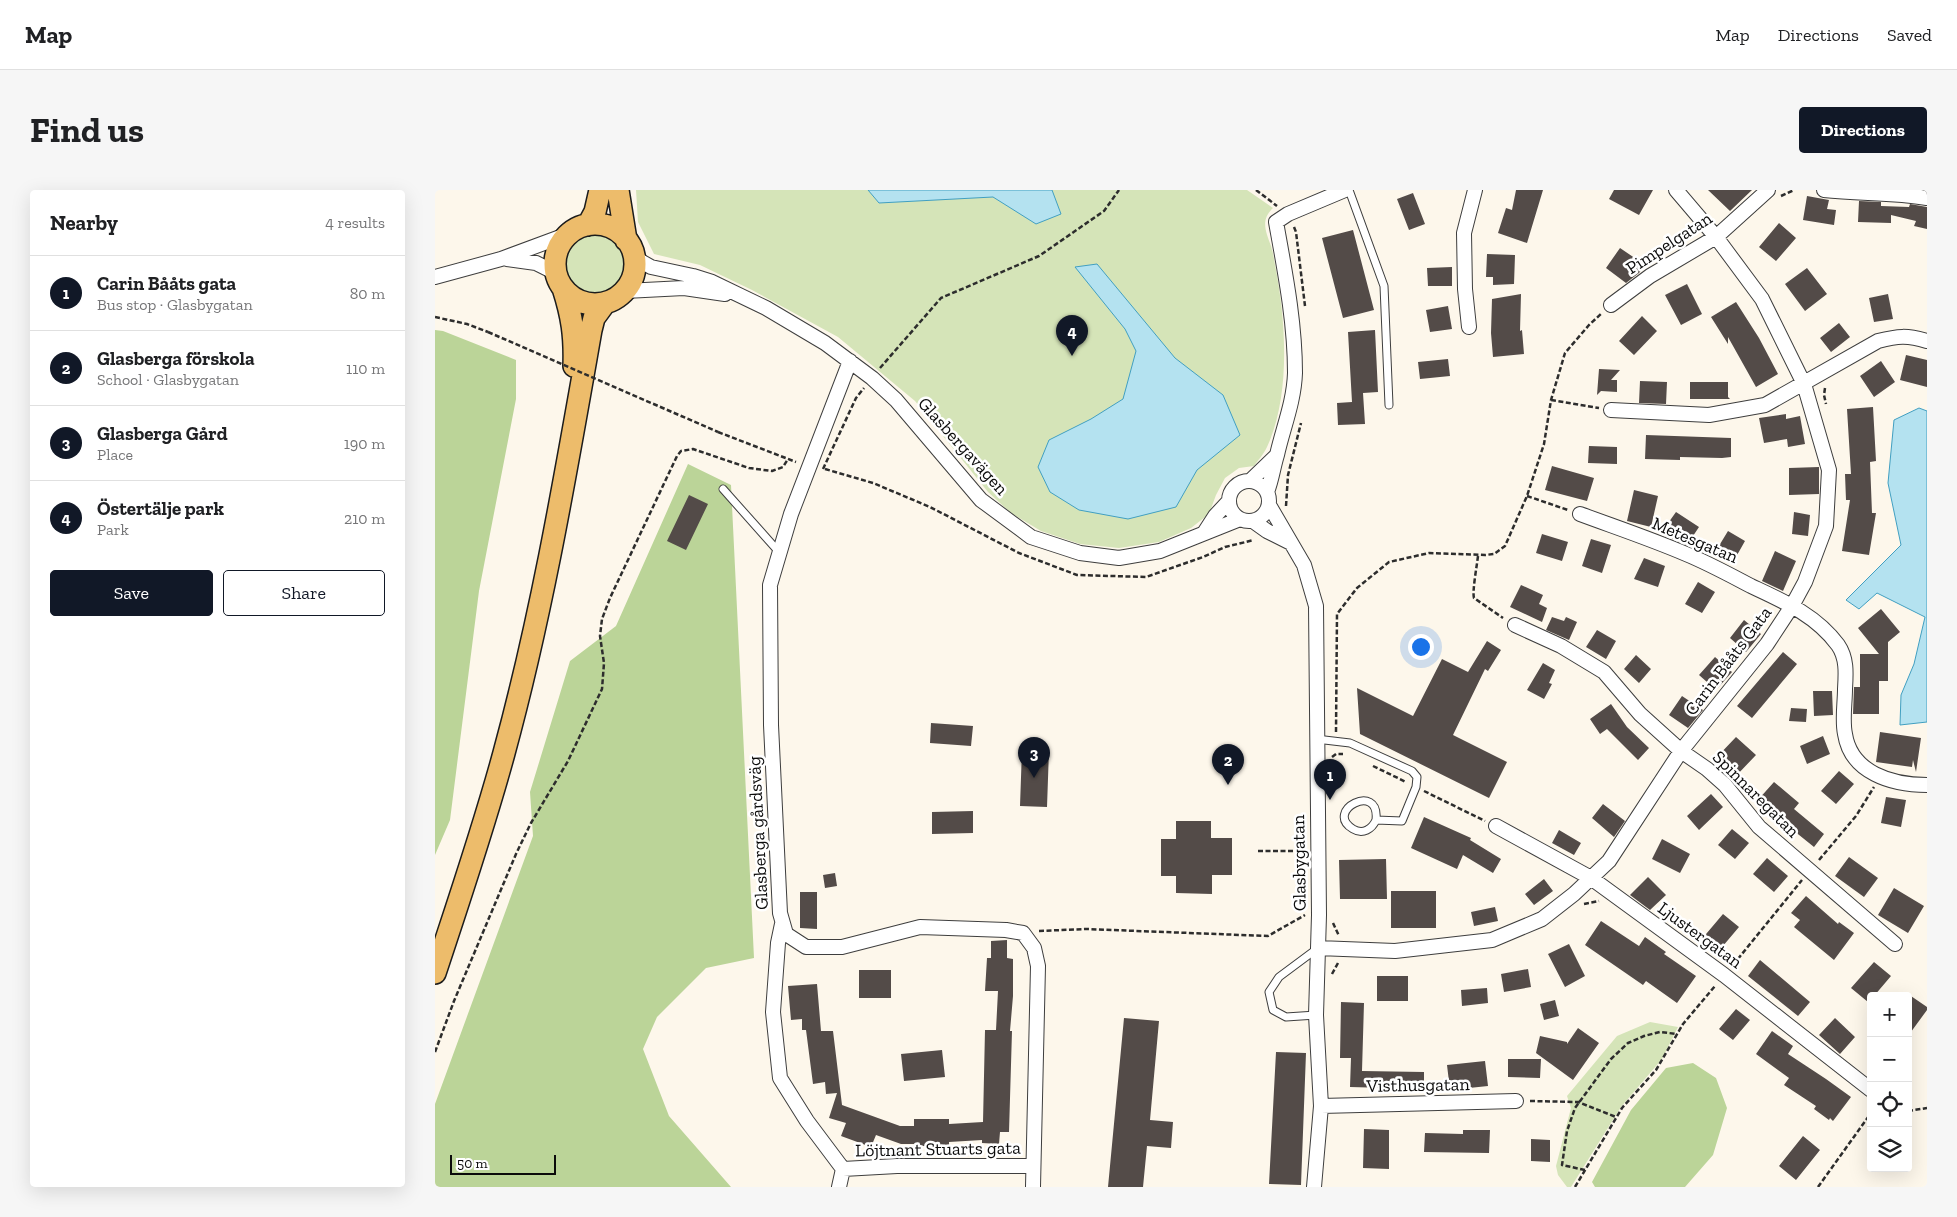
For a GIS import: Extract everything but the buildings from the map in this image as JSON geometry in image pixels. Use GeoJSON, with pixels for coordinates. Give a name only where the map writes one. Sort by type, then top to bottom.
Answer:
{"type":"FeatureCollection","features":[{"type":"Feature","properties":{"kind":"main road"},"geometry":{"type":"LineString","coordinates":[[569,451],[575,346],[572,315],[560,280],[557,254],[562,242],[579,229],[595,212],[600,190]]}},
{"type":"Feature","properties":{"kind":"main road"},"geometry":{"type":"LineString","coordinates":[[560,280],[572,297],[585,303],[605,303],[625,291],[634,272],[618,190]]}},
{"type":"Feature","properties":{"kind":"main road"},"geometry":{"type":"LineString","coordinates":[[579,229],[609,227],[621,234],[630,249]]}},
{"type":"Feature","properties":{"kind":"main road"},"geometry":{"type":"LineString","coordinates":[[435,973],[504,753],[531,647],[551,550],[591,330],[594,318],[605,303]]}},
{"type":"Feature","properties":{"kind":"street"},"geometry":{"type":"LineString","coordinates":[[1247,520],[1264,516],[1276,456],[1289,415],[1295,375],[1291,314],[1277,222],[1288,214],[1345,190]]}},
{"type":"Feature","properties":{"kind":"street"},"geometry":{"type":"LineString","coordinates":[[1469,327],[1465,289],[1464,233],[1475,190]]}},
{"type":"Feature","properties":{"kind":"street","name":"Carin Bååts Gata"},"geometry":{"type":"LineString","coordinates":[[1318,948],[1395,951],[1492,940],[1542,919],[1609,861],[1681,751],[1767,644],[1805,582],[1826,526],[1829,470],[1804,384],[1762,299],[1716,237],[1676,190]]}},
{"type":"Feature","properties":{"kind":"street","name":"Pimpelgatan"},"geometry":{"type":"LineString","coordinates":[[1611,305],[1650,276],[1716,237],[1768,190]]}},
{"type":"Feature","properties":{"kind":"street"},"geometry":{"type":"LineString","coordinates":[[1824,190],[1850,193],[1901,193],[1927,198]]}},
{"type":"Feature","properties":{"kind":"street"},"geometry":{"type":"LineString","coordinates":[[435,277],[501,259],[579,229]]}},
{"type":"Feature","properties":{"kind":"street","name":"Glasbergavägen"},"geometry":{"type":"LineString","coordinates":[[630,249],[651,267],[712,282],[766,308],[825,343],[872,378],[902,407],[981,500],[1031,537],[1080,553],[1119,558],[1160,551],[1204,533],[1247,520]]}},
{"type":"Feature","properties":{"kind":"street"},"geometry":{"type":"LineString","coordinates":[[501,259],[536,263],[560,280]]}},
{"type":"Feature","properties":{"kind":"street","name":"Glasbergavägen"},"geometry":{"type":"LineString","coordinates":[[625,291],[684,288],[743,298]]}},
{"type":"Feature","properties":{"kind":"street"},"geometry":{"type":"LineString","coordinates":[[1611,410],[1709,415],[1765,405],[1878,341],[1910,336],[1927,341]]}},
{"type":"Feature","properties":{"kind":"street","name":"Glasberga gårdsväg"},"geometry":{"type":"LineString","coordinates":[[849,361],[808,466],[770,585],[771,715],[782,922],[786,934],[806,947],[842,946],[920,927],[1006,930],[1023,933]]}},
{"type":"Feature","properties":{"kind":"street"},"geometry":{"type":"LineString","coordinates":[[1204,533],[1215,516],[1229,501],[1233,489],[1238,484],[1250,481],[1276,456]]}},
{"type":"Feature","properties":{"kind":"street"},"geometry":{"type":"LineString","coordinates":[[1250,481],[1260,484],[1268,499]]}},
{"type":"Feature","properties":{"kind":"street","name":"Glasbygatan"},"geometry":{"type":"LineString","coordinates":[[1268,499],[1304,564],[1316,606],[1319,915],[1317,1015],[1321,1106],[1314,1187]]}},
{"type":"Feature","properties":{"kind":"street"},"geometry":{"type":"LineString","coordinates":[[1229,501],[1232,512],[1291,543]]}},
{"type":"Feature","properties":{"kind":"street","name":"Metesgatan"},"geometry":{"type":"LineString","coordinates":[[1580,514],[1688,554],[1792,606],[1825,630],[1842,651],[1846,670],[1844,730],[1852,754],[1864,768],[1881,777],[1895,781],[1927,785]]}},
{"type":"Feature","properties":{"kind":"street","name":"Spinnaregatan"},"geometry":{"type":"LineString","coordinates":[[1515,625],[1561,646],[1605,672],[1640,714],[1681,751],[1707,769],[1725,785],[1759,827],[1895,944]]}},
{"type":"Feature","properties":{"kind":"street","name":"Ljustergatan"},"geometry":{"type":"LineString","coordinates":[[1497,826],[1591,878],[1724,975],[1867,1087]]}},
{"type":"Feature","properties":{"kind":"street","name":"Löjtnant Stuarts gata"},"geometry":{"type":"LineString","coordinates":[[782,922],[778,943],[773,1012],[780,1078],[807,1121],[843,1169],[839,1187]]}},
{"type":"Feature","properties":{"kind":"street"},"geometry":{"type":"LineString","coordinates":[[1023,933],[1034,948],[1038,966],[1033,1187]]}},
{"type":"Feature","properties":{"kind":"street","name":"Visthusgatan"},"geometry":{"type":"LineString","coordinates":[[1321,1106],[1516,1101]]}},
{"type":"Feature","properties":{"kind":"street","name":"Löjtnant Stuarts gata"},"geometry":{"type":"LineString","coordinates":[[843,1169],[897,1166],[1033,1166]]}},
{"type":"Feature","properties":{"kind":"lane"},"geometry":{"type":"LineString","coordinates":[[1349,190],[1384,286],[1389,405]]}},
{"type":"Feature","properties":{"kind":"lane"},"geometry":{"type":"LineString","coordinates":[[723,489],[779,552]]}},
{"type":"Feature","properties":{"kind":"lane"},"geometry":{"type":"LineString","coordinates":[[1317,739],[1350,743],[1412,771],[1417,777],[1416,787],[1402,821],[1376,820]]}},
{"type":"Feature","properties":{"kind":"lane"},"geometry":{"type":"LineString","coordinates":[[1358,801],[1368,803],[1375,810],[1376,820],[1374,825],[1366,831],[1356,831],[1346,820],[1347,810],[1353,803],[1358,801]]}},
{"type":"Feature","properties":{"kind":"lane"},"geometry":{"type":"LineString","coordinates":[[1317,1015],[1286,1017],[1273,1010],[1269,992],[1279,977],[1318,948]]}},
{"type":"Feature","properties":{"kind":"path"},"geometry":{"type":"LineString","coordinates":[[825,469],[856,398],[941,298],[1039,256],[1104,211],[1119,190]]}},
{"type":"Feature","properties":{"kind":"path"},"geometry":{"type":"LineString","coordinates":[[1336,754],[1337,614],[1357,588],[1389,562],[1429,553],[1478,556],[1494,554],[1505,546],[1527,496],[1544,444],[1551,400],[1565,353],[1589,325],[1611,305]]}},
{"type":"Feature","properties":{"kind":"path"},"geometry":{"type":"LineString","coordinates":[[435,317],[467,324],[488,332],[719,432],[788,459],[873,483],[930,507],[1019,553],[1077,576],[1147,577],[1203,557],[1225,546],[1260,538]]}},
{"type":"Feature","properties":{"kind":"path"},"geometry":{"type":"LineString","coordinates":[[1821,374],[1825,384],[1824,395],[1827,412]]}},
{"type":"Feature","properties":{"kind":"path"},"geometry":{"type":"LineString","coordinates":[[1551,400],[1611,410]]}},
{"type":"Feature","properties":{"kind":"path"},"geometry":{"type":"LineString","coordinates":[[435,1052],[454,1001],[516,854],[531,823],[568,761],[602,688],[604,663],[600,636],[602,619],[610,598],[677,456],[681,451],[693,449],[749,468],[772,471],[783,467],[788,459]]}},
{"type":"Feature","properties":{"kind":"path"},"geometry":{"type":"LineString","coordinates":[[1527,496],[1580,514]]}},
{"type":"Feature","properties":{"kind":"path"},"geometry":{"type":"LineString","coordinates":[[1478,556],[1474,598],[1515,625]]}},
{"type":"Feature","properties":{"kind":"path"},"geometry":{"type":"LineString","coordinates":[[1331,758],[1336,754],[1347,754]]}},
{"type":"Feature","properties":{"kind":"path"},"geometry":{"type":"LineString","coordinates":[[1366,763],[1497,826]]}},
{"type":"Feature","properties":{"kind":"path"},"geometry":{"type":"LineString","coordinates":[[1258,851],[1308,851]]}},
{"type":"Feature","properties":{"kind":"path"},"geometry":{"type":"LineString","coordinates":[[1577,909],[1584,904],[1599,902],[1608,891]]}},
{"type":"Feature","properties":{"kind":"path"},"geometry":{"type":"LineString","coordinates":[[1023,933],[1087,929],[1268,936],[1307,914],[1319,915],[1331,918],[1345,947],[1331,979]]}},
{"type":"Feature","properties":{"kind":"path"},"geometry":{"type":"LineString","coordinates":[[1585,1170],[1561,1164],[1570,1121],[1578,1102],[1611,1059],[1628,1044],[1651,1033],[1677,1034]]}},
{"type":"Feature","properties":{"kind":"path"},"geometry":{"type":"LineString","coordinates":[[1516,1101],[1578,1102],[1617,1117]]}},
{"type":"Feature","properties":{"kind":"path"},"geometry":{"type":"LineString","coordinates":[[1912,1110],[1927,1108]]}},
{"type":"Feature","properties":{"kind":"path"},"geometry":{"type":"LineString","coordinates":[[1818,1187],[1867,1119]]}},
{"type":"Feature","properties":{"kind":"green space"},"geometry":{"type":"Polygon","coordinates":[[[636,190],[1247,190],[1273,208],[1267,217],[1265,226],[1273,253],[1279,286],[1284,333],[1283,381],[1275,427],[1263,455],[1254,466],[1239,468],[1225,478],[1209,514],[1191,528],[1159,542],[1119,548],[1080,544],[1041,531],[1011,513],[988,492],[915,401],[838,337],[752,290],[700,265],[654,254],[638,222],[636,190]]]}},
{"type":"Feature","properties":{"kind":"green space"},"geometry":{"type":"Polygon","coordinates":[[[595,234],[612,239],[620,247],[625,264],[620,281],[612,289],[595,294],[578,289],[570,281],[565,264],[570,247],[578,239],[595,234]]]}},
{"type":"Feature","properties":{"kind":"green space"},"geometry":{"type":"Polygon","coordinates":[[[435,330],[443,331],[516,360],[516,399],[479,591],[450,820],[435,855],[435,330]]]}},
{"type":"Feature","properties":{"kind":"green space"},"geometry":{"type":"Polygon","coordinates":[[[688,464],[731,485],[754,958],[706,968],[657,1017],[643,1049],[669,1116],[731,1187],[435,1187],[435,1104],[533,836],[530,792],[570,661],[616,626],[688,464]]]}},
{"type":"Feature","properties":{"kind":"green space"},"geometry":{"type":"Polygon","coordinates":[[[1650,1022],[1678,1027],[1662,1059],[1621,1107],[1571,1187],[1567,1187],[1558,1175],[1556,1166],[1571,1108],[1567,1096],[1617,1036],[1650,1022]]]}},
{"type":"Feature","properties":{"kind":"green space"},"geometry":{"type":"Polygon","coordinates":[[[1693,1063],[1716,1078],[1727,1108],[1713,1155],[1685,1187],[1595,1187],[1592,1182],[1631,1110],[1666,1068],[1693,1063]]]}},
{"type":"Feature","properties":{"kind":"water"},"geometry":{"type":"Polygon","coordinates":[[[868,190],[1052,190],[1061,214],[1036,224],[993,197],[879,203],[868,190]]]}},
{"type":"Feature","properties":{"kind":"water"},"geometry":{"type":"Polygon","coordinates":[[[1097,264],[1175,358],[1223,395],[1240,435],[1197,470],[1176,507],[1128,519],[1079,510],[1050,492],[1038,467],[1049,440],[1091,419],[1123,399],[1136,351],[1125,329],[1075,267],[1097,264]]]}},
{"type":"Feature","properties":{"kind":"water"},"geometry":{"type":"Polygon","coordinates":[[[1919,408],[1927,411],[1927,722],[1900,725],[1901,695],[1914,664],[1925,617],[1877,593],[1859,609],[1846,600],[1901,545],[1888,483],[1894,420],[1919,408]]]}},
{"type":"Feature","properties":{"kind":"place","name":"Östertälje park"},"geometry":{"type":"Point","coordinates":[1072,356]}},
{"type":"Feature","properties":{"kind":"place","name":"Glasberga Gård"},"geometry":{"type":"Point","coordinates":[1034,778]}},
{"type":"Feature","properties":{"kind":"place","name":"Glasberga förskola"},"geometry":{"type":"Point","coordinates":[1228,785]}},
{"type":"Feature","properties":{"kind":"place","name":"Carin Bååts gata"},"geometry":{"type":"Point","coordinates":[1330,800]}}]}
